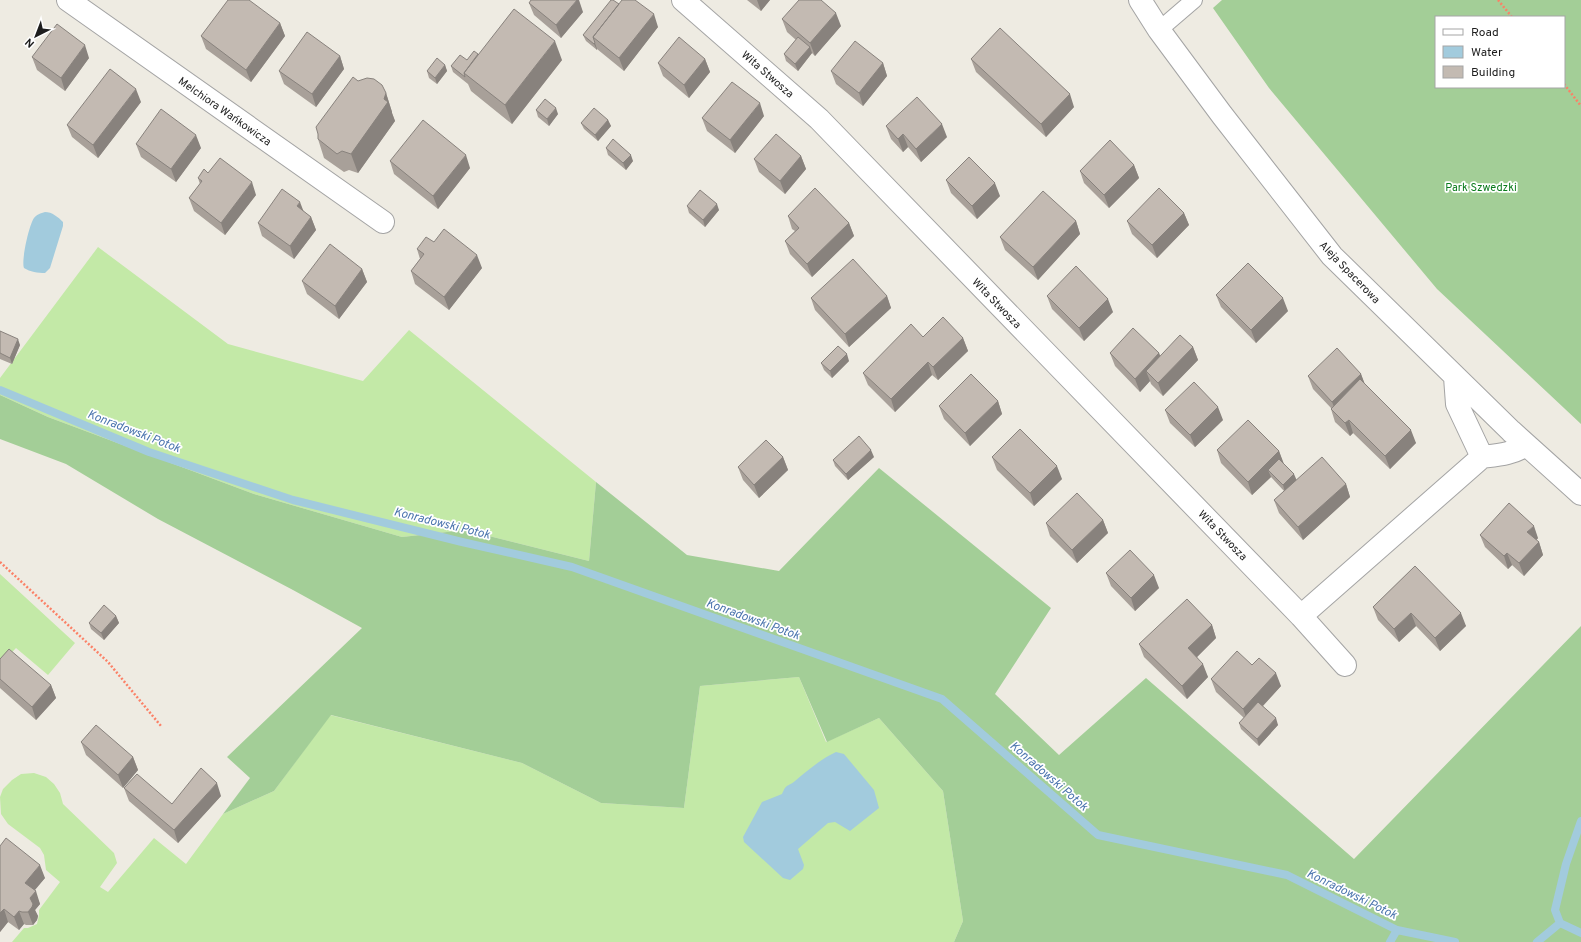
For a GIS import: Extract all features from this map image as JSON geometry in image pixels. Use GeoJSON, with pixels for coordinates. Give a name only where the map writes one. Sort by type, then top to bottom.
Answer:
{"type":"FeatureCollection","features":[{"type":"Feature","properties":{"kind":"street","name":"Melchiora Wańkowicza"},"geometry":{"type":"LineString","coordinates":[[68,0],[383,222]]}},
{"type":"Feature","properties":{"kind":"street","name":"Wita Stwosza"},"geometry":{"type":"LineString","coordinates":[[683,0],[819,119],[1301,616],[1345,665]]}},
{"type":"Feature","properties":{"kind":"street","name":"Aleja Spacerowa"},"geometry":{"type":"LineString","coordinates":[[1140,0],[1159,30],[1222,115],[1332,256],[1526,445],[1581,494]]}},
{"type":"Feature","properties":{"kind":"street"},"geometry":{"type":"LineString","coordinates":[[1455,377],[1456,404],[1482,457]]}},
{"type":"Feature","properties":{"kind":"street"},"geometry":{"type":"LineString","coordinates":[[1301,616],[1482,457],[1507,454],[1519,450],[1526,445]]}},
{"type":"Feature","properties":{"kind":"lane"},"geometry":{"type":"LineString","coordinates":[[1159,30],[1194,0]]}},
{"type":"Feature","properties":{"kind":"path"},"geometry":{"type":"LineString","coordinates":[[1498,0],[1511,16]]}},
{"type":"Feature","properties":{"kind":"path"},"geometry":{"type":"LineString","coordinates":[[1565,85],[1581,106]]}},
{"type":"Feature","properties":{"kind":"path"},"geometry":{"type":"LineString","coordinates":[[0,562],[108,662],[161,726]]}},
{"type":"Feature","properties":{"kind":"green space","name":"Park Szwedzki"},"geometry":{"type":"Polygon","coordinates":[[[1222,0],[1581,0],[1581,424],[1437,289],[1269,88],[1213,8],[1222,0]]]}},
{"type":"Feature","properties":{"kind":"green space"},"geometry":{"type":"Polygon","coordinates":[[[98,247],[228,344],[363,381],[409,330],[596,482],[589,561],[465,530],[402,537],[254,494],[48,417],[0,395],[0,378],[98,247]]]}},
{"type":"Feature","properties":{"kind":"green space"},"geometry":{"type":"Polygon","coordinates":[[[0,395],[48,417],[254,494],[402,537],[465,530],[589,561],[596,482],[687,555],[779,571],[879,468],[1051,608],[995,694],[1059,755],[1146,678],[1354,859],[1581,626],[1581,942],[954,942],[963,921],[943,791],[879,718],[827,742],[799,677],[700,686],[684,808],[601,803],[522,763],[331,715],[274,791],[223,814],[250,778],[227,757],[362,628],[158,519],[66,464],[0,439],[0,395]]]}},
{"type":"Feature","properties":{"kind":"green space"},"geometry":{"type":"Polygon","coordinates":[[[0,574],[75,643],[48,675],[16,648],[0,665],[0,574]]]}},
{"type":"Feature","properties":{"kind":"green space"},"geometry":{"type":"Polygon","coordinates":[[[799,677],[826,742],[879,718],[943,791],[963,921],[954,942],[12,942],[24,928],[37,924],[39,910],[60,882],[46,870],[44,855],[40,848],[8,824],[1,814],[0,797],[3,789],[21,774],[34,773],[46,777],[54,784],[60,793],[63,804],[114,853],[117,863],[100,887],[108,892],[154,838],[186,864],[223,814],[274,791],[330,715],[522,763],[601,803],[684,808],[700,686],[799,677]]]}},
{"type":"Feature","properties":{"kind":"water"},"geometry":{"type":"Polygon","coordinates":[[[45,212],[57,217],[63,222],[63,226],[50,268],[45,273],[40,273],[24,268],[23,264],[26,243],[32,222],[36,216],[45,212]]]}},
{"type":"Feature","properties":{"kind":"water"},"geometry":{"type":"Polygon","coordinates":[[[836,752],[844,754],[874,790],[879,808],[850,831],[835,822],[828,823],[798,849],[804,865],[803,869],[790,880],[783,878],[744,842],[743,837],[762,802],[782,794],[787,786],[820,761],[836,752]]]}},
{"type":"Feature","properties":{"kind":"building"},"geometry":{"type":"Polygon","coordinates":[[[228,0],[249,0],[280,23],[246,70],[201,36],[228,0]]]}},
{"type":"Feature","properties":{"kind":"building"},"geometry":{"type":"Polygon","coordinates":[[[531,0],[577,0],[556,25],[529,3],[531,0]]]}},
{"type":"Feature","properties":{"kind":"building"},"geometry":{"type":"Polygon","coordinates":[[[611,0],[619,4],[593,37],[594,44],[583,35],[611,0]]]}},
{"type":"Feature","properties":{"kind":"building"},"geometry":{"type":"Polygon","coordinates":[[[622,0],[635,0],[654,14],[619,58],[593,37],[622,0]]]}},
{"type":"Feature","properties":{"kind":"building"},"geometry":{"type":"Polygon","coordinates":[[[799,0],[821,0],[836,13],[810,43],[782,19],[799,0]]]}},
{"type":"Feature","properties":{"kind":"building"},"geometry":{"type":"Polygon","coordinates":[[[514,9],[555,41],[505,105],[464,73],[514,9]]]}},
{"type":"Feature","properties":{"kind":"building"},"geometry":{"type":"Polygon","coordinates":[[[57,24],[85,45],[61,78],[32,57],[57,24]]]}},
{"type":"Feature","properties":{"kind":"building"},"geometry":{"type":"Polygon","coordinates":[[[1000,28],[1070,94],[1041,124],[971,59],[1000,28]]]}},
{"type":"Feature","properties":{"kind":"building"},"geometry":{"type":"Polygon","coordinates":[[[307,32],[340,56],[312,94],[279,71],[307,32]]]}},
{"type":"Feature","properties":{"kind":"building"},"geometry":{"type":"Polygon","coordinates":[[[679,37],[705,59],[684,85],[658,63],[679,37]]]}},
{"type":"Feature","properties":{"kind":"building"},"geometry":{"type":"Polygon","coordinates":[[[798,37],[810,47],[795,64],[784,54],[798,37]]]}},
{"type":"Feature","properties":{"kind":"building"},"geometry":{"type":"Polygon","coordinates":[[[855,41],[883,63],[859,93],[831,71],[855,41]]]}},
{"type":"Feature","properties":{"kind":"building"},"geometry":{"type":"Polygon","coordinates":[[[474,51],[478,54],[464,73],[465,77],[451,66],[460,55],[467,60],[474,51]]]}},
{"type":"Feature","properties":{"kind":"building"},"geometry":{"type":"Polygon","coordinates":[[[437,58],[445,65],[435,78],[427,71],[437,58]]]}},
{"type":"Feature","properties":{"kind":"building"},"geometry":{"type":"Polygon","coordinates":[[[110,69],[136,89],[93,145],[67,125],[110,69]]]}},
{"type":"Feature","properties":{"kind":"building"},"geometry":{"type":"Polygon","coordinates":[[[353,77],[358,81],[367,78],[374,79],[382,85],[386,93],[384,99],[388,102],[351,154],[342,151],[337,154],[318,139],[316,127],[353,77]]]}},
{"type":"Feature","properties":{"kind":"building"},"geometry":{"type":"Polygon","coordinates":[[[732,82],[760,103],[730,140],[702,118],[732,82]]]}},
{"type":"Feature","properties":{"kind":"building"},"geometry":{"type":"Polygon","coordinates":[[[917,97],[942,124],[916,149],[903,134],[898,139],[886,126],[917,97]]]}},
{"type":"Feature","properties":{"kind":"building"},"geometry":{"type":"Polygon","coordinates":[[[545,99],[556,108],[547,119],[536,110],[545,99]]]}},
{"type":"Feature","properties":{"kind":"building"},"geometry":{"type":"Polygon","coordinates":[[[594,108],[608,120],[595,135],[581,123],[594,108]]]}},
{"type":"Feature","properties":{"kind":"building"},"geometry":{"type":"Polygon","coordinates":[[[161,109],[196,135],[171,169],[136,144],[161,109]]]}},
{"type":"Feature","properties":{"kind":"building"},"geometry":{"type":"Polygon","coordinates":[[[423,120],[466,155],[433,196],[390,161],[423,120]]]}},
{"type":"Feature","properties":{"kind":"building"},"geometry":{"type":"Polygon","coordinates":[[[776,134],[801,156],[780,181],[754,159],[776,134]]]}},
{"type":"Feature","properties":{"kind":"building"},"geometry":{"type":"Polygon","coordinates":[[[613,139],[631,155],[623,163],[606,148],[613,139]]]}},
{"type":"Feature","properties":{"kind":"building"},"geometry":{"type":"Polygon","coordinates":[[[1110,140],[1134,165],[1104,195],[1080,171],[1110,140]]]}},
{"type":"Feature","properties":{"kind":"building"},"geometry":{"type":"Polygon","coordinates":[[[969,157],[995,183],[972,206],[946,180],[969,157]]]}},
{"type":"Feature","properties":{"kind":"building"},"geometry":{"type":"Polygon","coordinates":[[[220,158],[252,182],[221,223],[189,198],[202,181],[198,178],[204,169],[208,173],[220,158]]]}},
{"type":"Feature","properties":{"kind":"building"},"geometry":{"type":"Polygon","coordinates":[[[815,188],[849,223],[807,264],[785,241],[799,228],[788,216],[815,188]]]}},
{"type":"Feature","properties":{"kind":"building"},"geometry":{"type":"Polygon","coordinates":[[[1159,188],[1184,213],[1152,245],[1127,221],[1159,188]]]}},
{"type":"Feature","properties":{"kind":"building"},"geometry":{"type":"Polygon","coordinates":[[[282,189],[300,202],[297,206],[311,217],[290,246],[258,223],[282,189]]]}},
{"type":"Feature","properties":{"kind":"building"},"geometry":{"type":"Polygon","coordinates":[[[700,190],[717,204],[703,220],[687,206],[700,190]]]}},
{"type":"Feature","properties":{"kind":"building"},"geometry":{"type":"Polygon","coordinates":[[[1043,191],[1076,221],[1033,267],[1000,237],[1043,191]]]}},
{"type":"Feature","properties":{"kind":"building"},"geometry":{"type":"Polygon","coordinates":[[[444,229],[477,255],[444,297],[411,271],[424,254],[417,249],[426,237],[434,242],[444,229]]]}},
{"type":"Feature","properties":{"kind":"building"},"geometry":{"type":"Polygon","coordinates":[[[330,244],[362,269],[335,306],[302,281],[330,244]]]}},
{"type":"Feature","properties":{"kind":"building"},"geometry":{"type":"Polygon","coordinates":[[[853,259],[887,296],[845,334],[811,298],[853,259]]]}},
{"type":"Feature","properties":{"kind":"building"},"geometry":{"type":"Polygon","coordinates":[[[1248,263],[1283,298],[1251,330],[1216,295],[1248,263]]]}},
{"type":"Feature","properties":{"kind":"building"},"geometry":{"type":"Polygon","coordinates":[[[1076,266],[1108,299],[1079,328],[1047,296],[1076,266]]]}},
{"type":"Feature","properties":{"kind":"building"},"geometry":{"type":"Polygon","coordinates":[[[943,317],[963,338],[933,367],[928,362],[891,399],[863,373],[911,324],[923,337],[943,317]]]}},
{"type":"Feature","properties":{"kind":"building"},"geometry":{"type":"Polygon","coordinates":[[[1133,328],[1159,353],[1135,379],[1110,353],[1133,328]]]}},
{"type":"Feature","properties":{"kind":"building"},"geometry":{"type":"Polygon","coordinates":[[[0,331],[18,339],[10,358],[0,353],[0,331]]]}},
{"type":"Feature","properties":{"kind":"building"},"geometry":{"type":"Polygon","coordinates":[[[1180,335],[1193,347],[1158,383],[1146,371],[1180,335]]]}},
{"type":"Feature","properties":{"kind":"building"},"geometry":{"type":"Polygon","coordinates":[[[838,346],[847,354],[830,371],[821,363],[838,346]]]}},
{"type":"Feature","properties":{"kind":"building"},"geometry":{"type":"Polygon","coordinates":[[[1337,348],[1361,374],[1332,402],[1308,376],[1337,348]]]}},
{"type":"Feature","properties":{"kind":"building"},"geometry":{"type":"Polygon","coordinates":[[[971,374],[998,401],[965,433],[939,406],[971,374]]]}},
{"type":"Feature","properties":{"kind":"building"},"geometry":{"type":"Polygon","coordinates":[[[1360,379],[1411,430],[1385,456],[1349,420],[1345,423],[1331,409],[1360,379]]]}},
{"type":"Feature","properties":{"kind":"building"},"geometry":{"type":"Polygon","coordinates":[[[1194,382],[1218,407],[1190,435],[1165,410],[1194,382]]]}},
{"type":"Feature","properties":{"kind":"building"},"geometry":{"type":"Polygon","coordinates":[[[1248,420],[1279,451],[1248,482],[1217,450],[1248,420]]]}},
{"type":"Feature","properties":{"kind":"building"},"geometry":{"type":"Polygon","coordinates":[[[1020,429],[1057,466],[1030,493],[992,457],[1020,429]]]}},
{"type":"Feature","properties":{"kind":"building"},"geometry":{"type":"Polygon","coordinates":[[[859,436],[871,450],[846,474],[833,460],[859,436]]]}},
{"type":"Feature","properties":{"kind":"building"},"geometry":{"type":"Polygon","coordinates":[[[766,440],[783,457],[754,485],[738,467],[766,440]]]}},
{"type":"Feature","properties":{"kind":"building"},"geometry":{"type":"Polygon","coordinates":[[[1322,457],[1346,484],[1298,527],[1274,500],[1322,457]]]}},
{"type":"Feature","properties":{"kind":"building"},"geometry":{"type":"Polygon","coordinates":[[[1279,459],[1294,474],[1283,485],[1268,470],[1279,459]]]}},
{"type":"Feature","properties":{"kind":"building"},"geometry":{"type":"Polygon","coordinates":[[[1077,493],[1103,520],[1072,550],[1046,523],[1077,493]]]}},
{"type":"Feature","properties":{"kind":"building"},"geometry":{"type":"Polygon","coordinates":[[[1509,503],[1534,526],[1527,532],[1539,542],[1519,563],[1507,553],[1504,556],[1480,535],[1509,503]]]}},
{"type":"Feature","properties":{"kind":"building"},"geometry":{"type":"Polygon","coordinates":[[[1130,550],[1154,575],[1131,598],[1106,573],[1130,550]]]}},
{"type":"Feature","properties":{"kind":"building"},"geometry":{"type":"Polygon","coordinates":[[[1415,566],[1461,613],[1435,638],[1411,613],[1394,629],[1373,607],[1415,566]]]}},
{"type":"Feature","properties":{"kind":"building"},"geometry":{"type":"Polygon","coordinates":[[[1187,599],[1212,625],[1188,648],[1203,664],[1182,686],[1139,644],[1187,599]]]}},
{"type":"Feature","properties":{"kind":"building"},"geometry":{"type":"Polygon","coordinates":[[[104,605],[116,616],[101,633],[89,623],[104,605]]]}},
{"type":"Feature","properties":{"kind":"building"},"geometry":{"type":"Polygon","coordinates":[[[9,649],[51,685],[32,707],[0,679],[0,659],[9,649]]]}},
{"type":"Feature","properties":{"kind":"building"},"geometry":{"type":"Polygon","coordinates":[[[1237,651],[1252,665],[1259,658],[1276,673],[1243,709],[1211,679],[1237,651]]]}},
{"type":"Feature","properties":{"kind":"building"},"geometry":{"type":"Polygon","coordinates":[[[1258,702],[1276,718],[1257,739],[1239,723],[1258,702]]]}},
{"type":"Feature","properties":{"kind":"building"},"geometry":{"type":"Polygon","coordinates":[[[96,725],[133,757],[118,775],[81,742],[96,725]]]}},
{"type":"Feature","properties":{"kind":"building"},"geometry":{"type":"Polygon","coordinates":[[[201,768],[217,783],[174,830],[124,788],[137,774],[172,804],[201,768]]]}},
{"type":"Feature","properties":{"kind":"building"},"geometry":{"type":"Polygon","coordinates":[[[6,838],[40,865],[25,883],[36,891],[30,898],[33,904],[32,907],[28,912],[19,911],[14,917],[4,909],[0,913],[0,846],[6,838]]]}},
{"type":"Feature","properties":{"kind":"waterway","name":"Konradowski Potok"},"geometry":{"type":"LineString","coordinates":[[0,390],[149,452],[293,500],[462,542],[572,567],[942,699],[1098,835],[1287,875],[1397,930],[1455,942]]}},
{"type":"Feature","properties":{"kind":"waterway"},"geometry":{"type":"LineString","coordinates":[[1560,923],[1555,910],[1566,864],[1581,821]]}},
{"type":"Feature","properties":{"kind":"waterway","name":"Konradowski Potok"},"geometry":{"type":"LineString","coordinates":[[1537,942],[1560,923],[1581,933]]}},
{"type":"Feature","properties":{"kind":"waterway"},"geometry":{"type":"LineString","coordinates":[[1390,942],[1397,930]]}}]}
